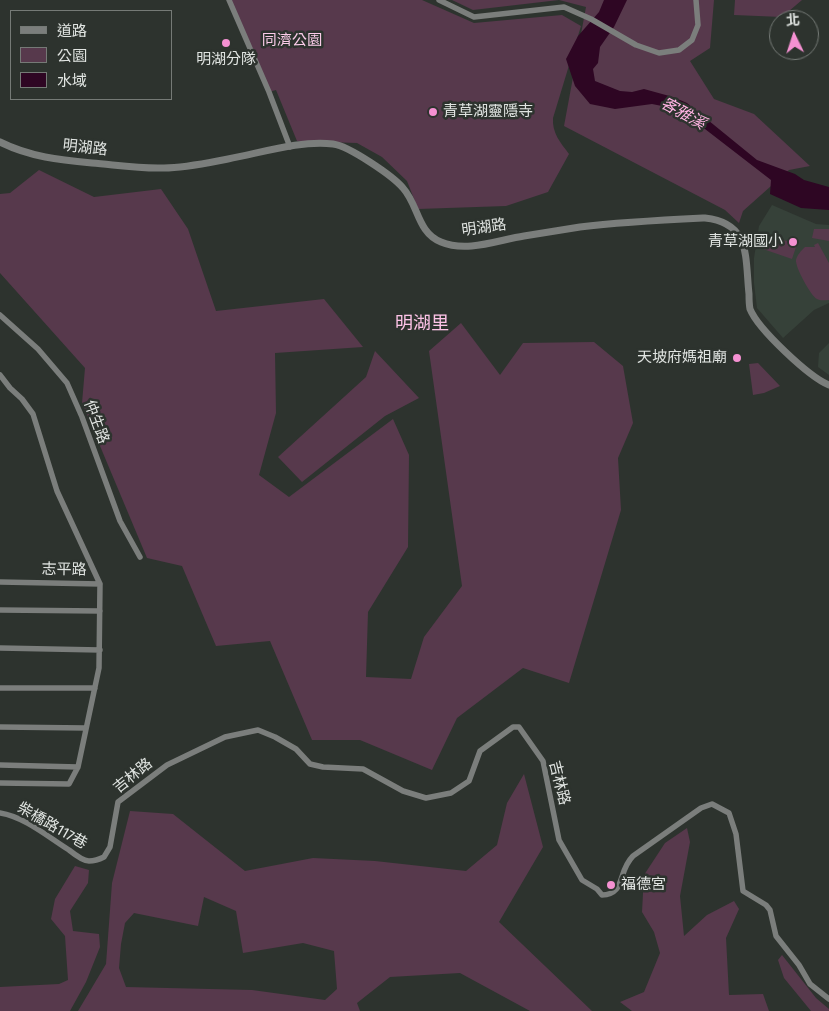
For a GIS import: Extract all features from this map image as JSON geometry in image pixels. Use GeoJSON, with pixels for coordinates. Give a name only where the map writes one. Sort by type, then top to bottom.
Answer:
{"type":"FeatureCollection","features":[{"type":"Feature","properties":{"kind":"street"},"geometry":{"type":"LineString","coordinates":[[229,0],[269,92],[290,147]]}},
{"type":"Feature","properties":{"kind":"street"},"geometry":{"type":"LineString","coordinates":[[439,0],[474,17],[564,7],[591,19],[617,36],[659,53],[678,50],[692,40],[698,25],[696,0]]}},
{"type":"Feature","properties":{"kind":"street","name":"明湖路"},"geometry":{"type":"LineString","coordinates":[[0,142],[29,154],[49,158],[131,167],[166,168],[207,163],[305,144],[335,144],[352,151],[389,175],[404,188],[420,222],[429,235],[442,243],[462,246],[539,233],[611,224],[681,219],[719,220],[731,225],[743,243],[750,309],[764,329],[801,366],[829,385]]}},
{"type":"Feature","properties":{"kind":"street","name":"仲生路"},"geometry":{"type":"LineString","coordinates":[[0,315],[38,349],[67,383],[82,417],[120,521],[140,557]]}},
{"type":"Feature","properties":{"kind":"street"},"geometry":{"type":"LineString","coordinates":[[0,375],[10,388],[22,398],[33,414],[57,491],[100,584]]}},
{"type":"Feature","properties":{"kind":"street","name":"志平路"},"geometry":{"type":"LineString","coordinates":[[0,582],[100,584],[100,650],[95,688],[78,767],[69,784],[0,783]]}},
{"type":"Feature","properties":{"kind":"street"},"geometry":{"type":"LineString","coordinates":[[0,610],[100,611]]}},
{"type":"Feature","properties":{"kind":"street"},"geometry":{"type":"LineString","coordinates":[[0,648],[100,650]]}},
{"type":"Feature","properties":{"kind":"street"},"geometry":{"type":"LineString","coordinates":[[0,688],[95,688]]}},
{"type":"Feature","properties":{"kind":"street"},"geometry":{"type":"LineString","coordinates":[[0,727],[86,728]]}},
{"type":"Feature","properties":{"kind":"street","name":"吉林路"},"geometry":{"type":"LineString","coordinates":[[91,861],[104,857],[110,847],[118,802],[168,764],[225,737],[258,730],[296,749],[310,764],[322,768],[363,769],[403,791],[426,798],[451,793],[469,781],[480,751],[513,727],[519,727],[543,761],[559,840],[582,880],[597,889],[602,895],[611,894],[617,890],[627,862],[632,856],[700,808],[712,804],[729,813],[736,834],[743,892],[766,905],[770,910],[776,936],[799,965],[810,984],[829,999]]}},
{"type":"Feature","properties":{"kind":"street"},"geometry":{"type":"LineString","coordinates":[[0,765],[78,767]]}},
{"type":"Feature","properties":{"kind":"street","name":"柴橋路117巷"},"geometry":{"type":"LineString","coordinates":[[0,813],[20,819],[87,861],[91,861]]}},
{"type":"Feature","properties":{"kind":"shaded area"},"geometry":{"type":"Polygon","coordinates":[[[772,205],[816,224],[829,225],[829,303],[814,310],[783,338],[757,308],[754,283],[754,258],[759,226],[772,205]]]}},
{"type":"Feature","properties":{"kind":"shaded area"},"geometry":{"type":"Polygon","coordinates":[[[829,343],[829,375],[818,367],[819,353],[829,343]]]}},
{"type":"Feature","properties":{"kind":"green space","name":"同濟公園"},"geometry":{"type":"Polygon","coordinates":[[[229,0],[422,0],[474,23],[562,15],[581,26],[553,118],[555,133],[569,154],[548,192],[506,206],[418,209],[407,181],[382,157],[357,143],[297,141],[276,90],[269,92],[229,0]]]}},
{"type":"Feature","properties":{"kind":"green space"},"geometry":{"type":"Polygon","coordinates":[[[452,0],[559,0],[473,10],[452,0]]]}},
{"type":"Feature","properties":{"kind":"green space"},"geometry":{"type":"Polygon","coordinates":[[[559,0],[714,0],[710,48],[690,61],[714,99],[754,114],[810,166],[789,170],[743,211],[739,223],[725,210],[564,126],[586,7],[559,0]]]}},
{"type":"Feature","properties":{"kind":"green space"},"geometry":{"type":"Polygon","coordinates":[[[735,0],[802,0],[790,10],[769,10],[769,16],[734,15],[735,0]]]}},
{"type":"Feature","properties":{"kind":"green space"},"geometry":{"type":"Polygon","coordinates":[[[39,170],[94,197],[161,189],[188,229],[216,311],[324,299],[363,347],[275,353],[276,413],[259,475],[289,497],[393,419],[409,455],[408,547],[368,612],[366,677],[411,679],[424,637],[462,586],[429,351],[461,323],[500,375],[523,343],[594,342],[623,366],[633,423],[618,458],[621,510],[569,683],[523,668],[457,718],[432,770],[360,740],[312,740],[270,641],[216,646],[182,566],[147,558],[82,403],[85,368],[0,273],[0,194],[10,193],[39,170]]]}},
{"type":"Feature","properties":{"kind":"green space"},"geometry":{"type":"Polygon","coordinates":[[[814,229],[829,229],[829,241],[812,238],[814,229]]]}},
{"type":"Feature","properties":{"kind":"green space"},"geometry":{"type":"Polygon","coordinates":[[[766,235],[797,244],[792,259],[763,249],[766,235]]]}},
{"type":"Feature","properties":{"kind":"green space"},"geometry":{"type":"Polygon","coordinates":[[[818,243],[829,263],[829,300],[820,300],[814,297],[796,264],[797,256],[805,247],[815,247],[814,245],[818,243]]]}},
{"type":"Feature","properties":{"kind":"green space"},"geometry":{"type":"Polygon","coordinates":[[[375,351],[419,398],[385,416],[302,482],[278,457],[366,377],[375,351]]]}},
{"type":"Feature","properties":{"kind":"green space"},"geometry":{"type":"Polygon","coordinates":[[[758,363],[780,386],[764,393],[753,395],[749,364],[758,363]]]}},
{"type":"Feature","properties":{"kind":"green space"},"geometry":{"type":"Polygon","coordinates":[[[524,774],[543,847],[499,922],[592,1011],[530,1011],[460,973],[390,977],[357,1003],[360,1011],[78,1011],[106,964],[112,883],[130,811],[173,814],[245,871],[313,858],[375,861],[466,871],[497,845],[507,803],[524,774]],[[204,897],[198,926],[134,913],[125,923],[121,944],[119,968],[126,987],[252,990],[325,1000],[337,989],[334,951],[303,943],[243,953],[236,911],[204,897]]]}},
{"type":"Feature","properties":{"kind":"green space"},"geometry":{"type":"Polygon","coordinates":[[[687,828],[690,842],[680,896],[684,936],[707,915],[734,901],[739,909],[726,938],[729,995],[763,994],[769,1011],[632,1011],[620,1002],[644,992],[660,953],[654,932],[642,912],[644,875],[665,843],[687,828]]]}},
{"type":"Feature","properties":{"kind":"green space"},"geometry":{"type":"Polygon","coordinates":[[[75,866],[89,870],[88,883],[70,911],[73,931],[99,934],[100,947],[86,982],[70,1011],[0,1011],[0,987],[59,984],[68,980],[65,936],[51,919],[55,899],[75,866]]]}},
{"type":"Feature","properties":{"kind":"green space"},"geometry":{"type":"Polygon","coordinates":[[[782,955],[816,998],[829,1011],[811,1011],[784,978],[778,960],[782,955]]]}},
{"type":"Feature","properties":{"kind":"water","name":"客雅溪"},"geometry":{"type":"Polygon","coordinates":[[[604,0],[627,0],[614,27],[600,47],[598,63],[593,69],[595,81],[620,91],[632,92],[644,89],[687,103],[757,160],[795,174],[804,180],[829,187],[829,210],[801,208],[770,194],[771,180],[705,129],[667,107],[652,104],[615,109],[590,104],[575,86],[566,59],[578,36],[599,12],[604,0]]]}},
{"type":"Feature","properties":{"kind":"place","name":"明湖分隊"},"geometry":{"type":"Point","coordinates":[226,43]}},
{"type":"Feature","properties":{"kind":"place","name":"青草湖靈隱寺"},"geometry":{"type":"Point","coordinates":[433,112]}},
{"type":"Feature","properties":{"kind":"place","name":"青草湖國小"},"geometry":{"type":"Point","coordinates":[793,242]}},
{"type":"Feature","properties":{"kind":"place","name":"天坡府媽祖廟"},"geometry":{"type":"Point","coordinates":[737,358]}},
{"type":"Feature","properties":{"kind":"place","name":"福德宮"},"geometry":{"type":"Point","coordinates":[611,885]}},
{"type":"Feature","properties":{"kind":"district","name":"明湖里"},"geometry":{"type":"Point","coordinates":[422,324]}}]}
